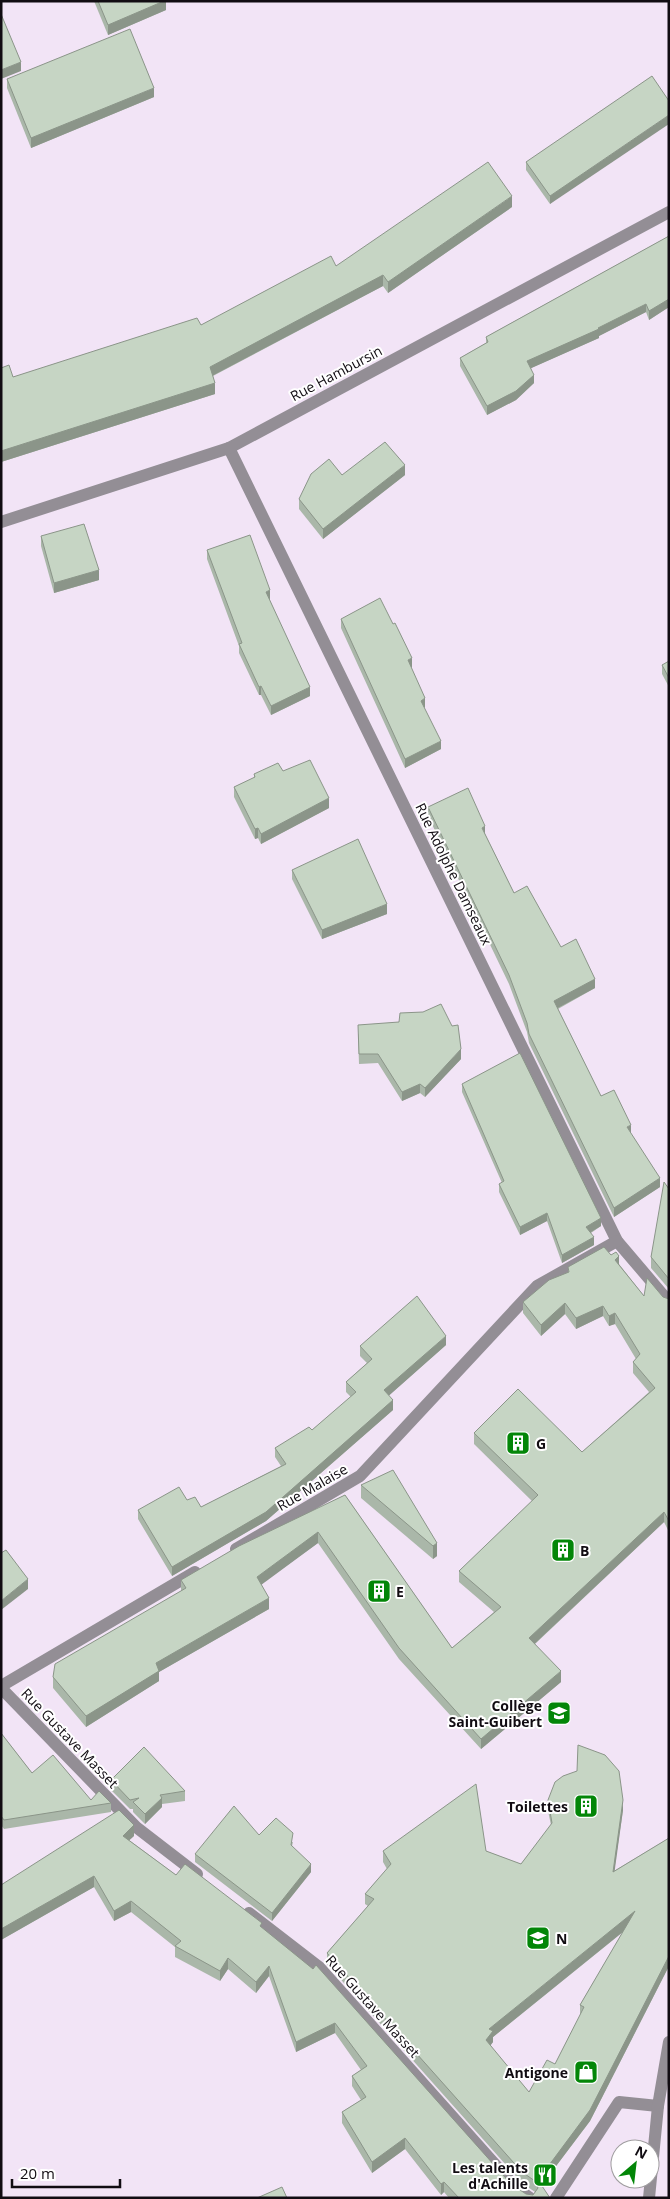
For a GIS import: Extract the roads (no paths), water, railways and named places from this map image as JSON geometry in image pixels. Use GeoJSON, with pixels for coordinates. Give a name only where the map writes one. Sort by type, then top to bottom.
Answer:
{"type":"FeatureCollection","features":[{"type":"Feature","properties":{"kind":"street","name":"Rue Hambursin"},"geometry":{"type":"LineString","coordinates":[[1,522],[229,448],[669,212]]}},
{"type":"Feature","properties":{"kind":"street","name":"Rue Adolphe Damseaux"},"geometry":{"type":"LineString","coordinates":[[229,448],[617,1242],[669,1302]]}},
{"type":"Feature","properties":{"kind":"street","name":"Rue Malaise"},"geometry":{"type":"LineString","coordinates":[[226,1554],[360,1476],[537,1286],[617,1242]]}},
{"type":"Feature","properties":{"kind":"street"},"geometry":{"type":"LineString","coordinates":[[1,1687],[209,1564]]}},
{"type":"Feature","properties":{"kind":"street","name":"Rue Gustave Masset"},"geometry":{"type":"LineString","coordinates":[[1,1687],[136,1827],[205,1880]]}},
{"type":"Feature","properties":{"kind":"street","name":"Rue Gustave Masset"},"geometry":{"type":"LineString","coordinates":[[236,1903],[319,1967],[517,2190],[530,2198]]}},
{"type":"Feature","properties":{"kind":"street"},"geometry":{"type":"LineString","coordinates":[[649,2198],[658,2106],[669,2042]]}},
{"type":"Feature","properties":{"kind":"street"},"geometry":{"type":"LineString","coordinates":[[556,2198],[619,2102],[658,2106]]}},
{"type":"Feature","properties":{"kind":"place","name":"G"},"geometry":{"type":"Point","coordinates":[518,1443]}},
{"type":"Feature","properties":{"kind":"place","name":"B"},"geometry":{"type":"Point","coordinates":[563,1550]}},
{"type":"Feature","properties":{"kind":"place","name":"E"},"geometry":{"type":"Point","coordinates":[379,1591]}},
{"type":"Feature","properties":{"kind":"place","name":"Collège Saint-Guibert"},"geometry":{"type":"Point","coordinates":[559,1713]}},
{"type":"Feature","properties":{"kind":"place","name":"Toilettes"},"geometry":{"type":"Point","coordinates":[586,1806]}},
{"type":"Feature","properties":{"kind":"place","name":"N"},"geometry":{"type":"Point","coordinates":[538,1938]}},
{"type":"Feature","properties":{"kind":"place","name":"Antigone"},"geometry":{"type":"Point","coordinates":[586,2072]}},
{"type":"Feature","properties":{"kind":"place","name":"Les talents d'Achille"},"geometry":{"type":"Point","coordinates":[545,2175]}}]}
